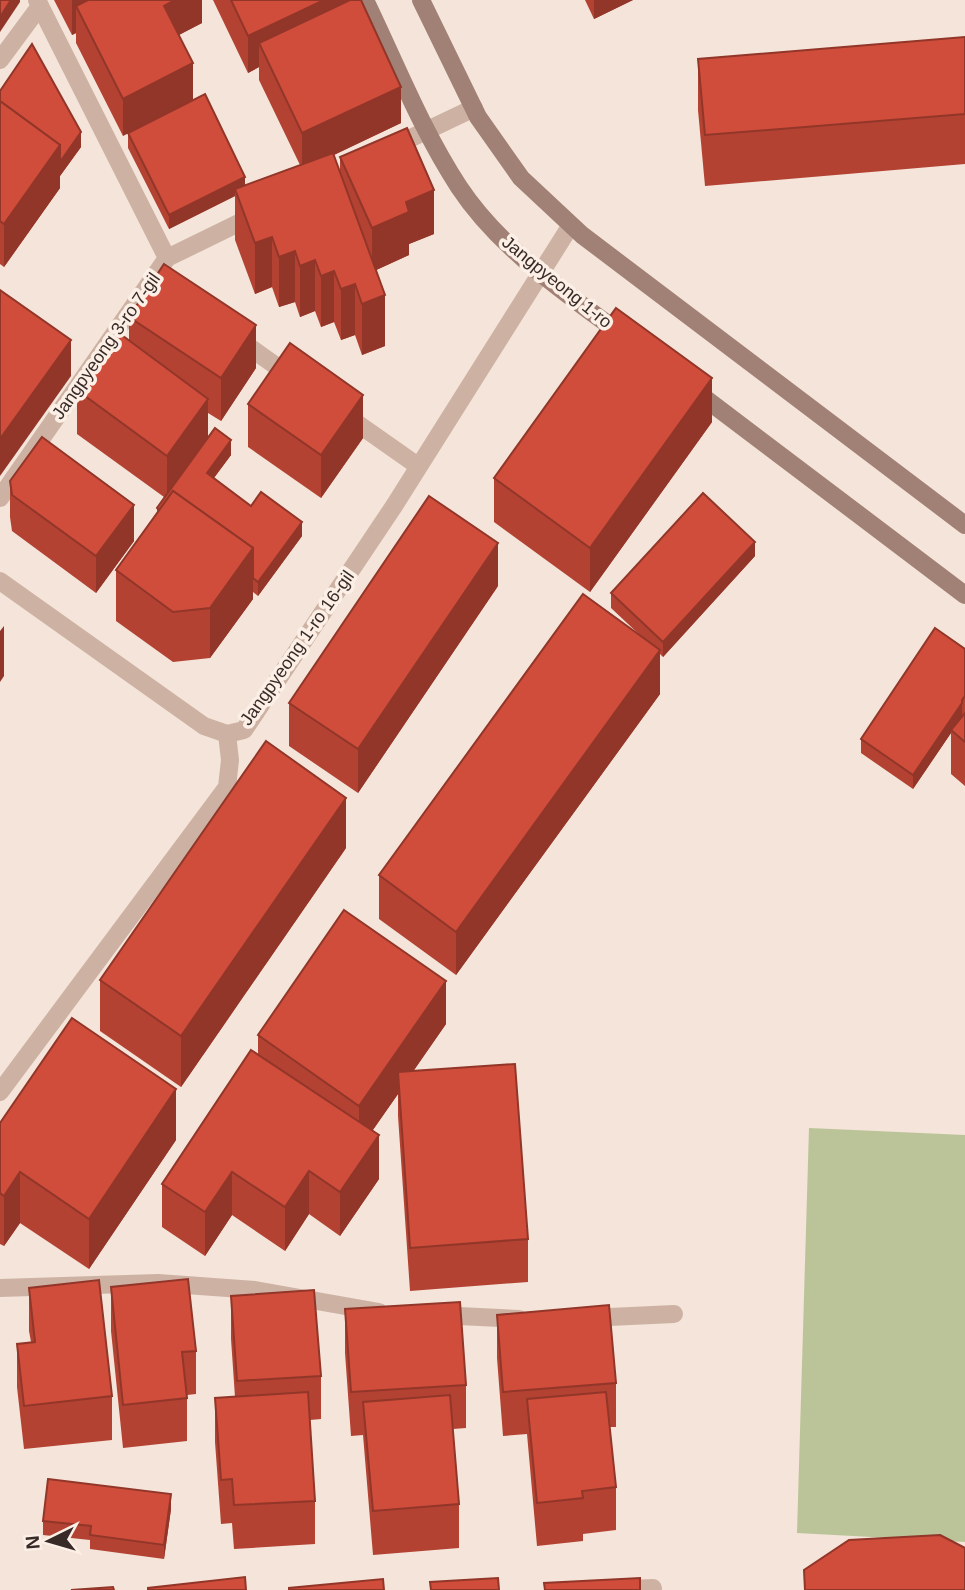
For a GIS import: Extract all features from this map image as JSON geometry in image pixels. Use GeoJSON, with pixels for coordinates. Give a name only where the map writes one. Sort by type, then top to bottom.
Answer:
{"type":"FeatureCollection","features":[{"type":"Feature","properties":{"kind":"street","name":"Jangpyeong 1-ro"},"geometry":{"type":"LineString","coordinates":[[365,0],[459,187],[505,242],[642,351]]}},
{"type":"Feature","properties":{"kind":"street"},"geometry":{"type":"LineString","coordinates":[[421,0],[474,108],[521,178],[571,225],[965,525]]}},
{"type":"Feature","properties":{"kind":"street"},"geometry":{"type":"LineString","coordinates":[[0,60],[39,3]]}},
{"type":"Feature","properties":{"kind":"street","name":"Jangpyeong 3-ro 7-gil"},"geometry":{"type":"LineString","coordinates":[[0,498],[158,283],[167,258],[39,3]]}},
{"type":"Feature","properties":{"kind":"street"},"geometry":{"type":"LineString","coordinates":[[378,154],[474,108]]}},
{"type":"Feature","properties":{"kind":"street"},"geometry":{"type":"LineString","coordinates":[[167,258],[266,209]]}},
{"type":"Feature","properties":{"kind":"street","name":"Jangpyeong 1-ro 16-gil"},"geometry":{"type":"LineString","coordinates":[[0,1092],[227,787],[230,760],[227,734],[244,730],[418,466],[571,225]]}},
{"type":"Feature","properties":{"kind":"street"},"geometry":{"type":"LineString","coordinates":[[219,326],[308,388]]}},
{"type":"Feature","properties":{"kind":"street"},"geometry":{"type":"LineString","coordinates":[[676,376],[965,595]]}},
{"type":"Feature","properties":{"kind":"street"},"geometry":{"type":"LineString","coordinates":[[330,404],[418,466]]}},
{"type":"Feature","properties":{"kind":"street"},"geometry":{"type":"LineString","coordinates":[[0,581],[204,726],[227,734]]}},
{"type":"Feature","properties":{"kind":"street"},"geometry":{"type":"LineString","coordinates":[[0,1288],[158,1283],[256,1290],[375,1312],[543,1320]]}},
{"type":"Feature","properties":{"kind":"street"},"geometry":{"type":"LineString","coordinates":[[571,1319],[674,1314]]}},
{"type":"Feature","properties":{"kind":"street"},"geometry":{"type":"LineString","coordinates":[[603,1590],[653,1588]]}},
{"type":"Feature","properties":{"kind":"green space"},"geometry":{"type":"Polygon","coordinates":[[[809,1128],[965,1135],[965,1542],[797,1533],[809,1128]]]}},
{"type":"Feature","properties":{"kind":"building"},"geometry":{"type":"Polygon","coordinates":[[[0,0],[11,0],[0,17],[0,0]]]}},
{"type":"Feature","properties":{"kind":"building"},"geometry":{"type":"Polygon","coordinates":[[[88,0],[175,0],[164,6],[193,63],[123,99],[76,6],[88,0]]]}},
{"type":"Feature","properties":{"kind":"building"},"geometry":{"type":"Polygon","coordinates":[[[231,0],[324,0],[248,36],[231,0]]]}},
{"type":"Feature","properties":{"kind":"building"},"geometry":{"type":"Polygon","coordinates":[[[350,0],[361,0],[401,87],[302,133],[259,43],[350,0]]]}},
{"type":"Feature","properties":{"kind":"building"},"geometry":{"type":"Polygon","coordinates":[[[965,37],[965,114],[705,135],[698,59],[965,37]]]}},
{"type":"Feature","properties":{"kind":"building"},"geometry":{"type":"Polygon","coordinates":[[[32,44],[81,132],[60,162],[60,145],[0,101],[0,91],[32,44]]]}},
{"type":"Feature","properties":{"kind":"building"},"geometry":{"type":"Polygon","coordinates":[[[205,94],[245,177],[169,215],[128,133],[205,94]]]}},
{"type":"Feature","properties":{"kind":"building"},"geometry":{"type":"Polygon","coordinates":[[[0,101],[60,145],[4,224],[0,221],[0,101]]]}},
{"type":"Feature","properties":{"kind":"building"},"geometry":{"type":"Polygon","coordinates":[[[407,128],[434,190],[406,202],[409,212],[372,228],[340,157],[407,128]]]}},
{"type":"Feature","properties":{"kind":"building"},"geometry":{"type":"Polygon","coordinates":[[[333,153],[385,295],[362,304],[355,284],[341,289],[334,271],[321,276],[315,260],[300,266],[295,251],[279,257],[272,237],[255,243],[235,189],[333,153]]]}},
{"type":"Feature","properties":{"kind":"building"},"geometry":{"type":"Polygon","coordinates":[[[164,264],[256,325],[221,378],[129,317],[164,264]]]}},
{"type":"Feature","properties":{"kind":"building"},"geometry":{"type":"Polygon","coordinates":[[[0,290],[71,340],[0,439],[0,290]]]}},
{"type":"Feature","properties":{"kind":"building"},"geometry":{"type":"Polygon","coordinates":[[[616,308],[712,378],[590,548],[494,478],[616,308]]]}},
{"type":"Feature","properties":{"kind":"building"},"geometry":{"type":"Polygon","coordinates":[[[119,333],[208,399],[167,456],[77,390],[119,333]]]}},
{"type":"Feature","properties":{"kind":"building"},"geometry":{"type":"Polygon","coordinates":[[[290,343],[363,395],[321,455],[248,404],[290,343]]]}},
{"type":"Feature","properties":{"kind":"building"},"geometry":{"type":"Polygon","coordinates":[[[215,428],[231,440],[207,473],[251,506],[261,492],[302,522],[258,582],[253,578],[253,548],[173,491],[159,510],[157,508],[215,428]]]}},
{"type":"Feature","properties":{"kind":"building"},"geometry":{"type":"Polygon","coordinates":[[[42,437],[134,505],[96,556],[12,495],[10,481],[42,437]]]}},
{"type":"Feature","properties":{"kind":"building"},"geometry":{"type":"Polygon","coordinates":[[[173,491],[253,548],[210,608],[173,612],[116,570],[173,491]]]}},
{"type":"Feature","properties":{"kind":"building"},"geometry":{"type":"Polygon","coordinates":[[[703,493],[755,542],[663,642],[611,593],[703,493]]]}},
{"type":"Feature","properties":{"kind":"building"},"geometry":{"type":"Polygon","coordinates":[[[429,496],[498,543],[358,749],[289,703],[429,496]]]}},
{"type":"Feature","properties":{"kind":"building"},"geometry":{"type":"Polygon","coordinates":[[[583,594],[660,650],[456,932],[379,875],[583,594]]]}},
{"type":"Feature","properties":{"kind":"building"},"geometry":{"type":"Polygon","coordinates":[[[935,628],[965,649],[965,696],[913,775],[861,739],[935,628]]]}},
{"type":"Feature","properties":{"kind":"building"},"geometry":{"type":"Polygon","coordinates":[[[965,713],[965,742],[951,730],[965,713]]]}},
{"type":"Feature","properties":{"kind":"building"},"geometry":{"type":"Polygon","coordinates":[[[266,741],[346,798],[181,1036],[100,980],[266,741]]]}},
{"type":"Feature","properties":{"kind":"building"},"geometry":{"type":"Polygon","coordinates":[[[344,910],[446,981],[359,1106],[258,1035],[344,910]]]}},
{"type":"Feature","properties":{"kind":"building"},"geometry":{"type":"Polygon","coordinates":[[[72,1018],[176,1089],[89,1219],[20,1172],[4,1196],[0,1193],[0,1123],[72,1018]]]}},
{"type":"Feature","properties":{"kind":"building"},"geometry":{"type":"Polygon","coordinates":[[[251,1050],[379,1135],[340,1192],[309,1171],[285,1207],[232,1172],[205,1212],[162,1184],[251,1050]]]}},
{"type":"Feature","properties":{"kind":"building"},"geometry":{"type":"Polygon","coordinates":[[[515,1064],[528,1239],[410,1248],[398,1072],[515,1064]]]}},
{"type":"Feature","properties":{"kind":"building"},"geometry":{"type":"Polygon","coordinates":[[[188,1279],[196,1351],[182,1352],[187,1398],[123,1405],[111,1287],[188,1279]]]}},
{"type":"Feature","properties":{"kind":"building"},"geometry":{"type":"Polygon","coordinates":[[[99,1280],[112,1396],[24,1406],[17,1344],[35,1342],[29,1288],[99,1280]]]}},
{"type":"Feature","properties":{"kind":"building"},"geometry":{"type":"Polygon","coordinates":[[[314,1290],[321,1376],[237,1381],[231,1296],[314,1290]]]}},
{"type":"Feature","properties":{"kind":"building"},"geometry":{"type":"Polygon","coordinates":[[[460,1302],[466,1385],[351,1392],[345,1309],[460,1302]]]}},
{"type":"Feature","properties":{"kind":"building"},"geometry":{"type":"Polygon","coordinates":[[[609,1305],[616,1383],[503,1392],[497,1315],[609,1305]]]}},
{"type":"Feature","properties":{"kind":"building"},"geometry":{"type":"Polygon","coordinates":[[[308,1392],[315,1501],[234,1505],[232,1479],[221,1480],[215,1398],[308,1392]]]}},
{"type":"Feature","properties":{"kind":"building"},"geometry":{"type":"Polygon","coordinates":[[[606,1392],[616,1487],[582,1491],[583,1498],[537,1503],[527,1399],[606,1392]]]}},
{"type":"Feature","properties":{"kind":"building"},"geometry":{"type":"Polygon","coordinates":[[[450,1395],[459,1504],[373,1511],[363,1402],[450,1395]]]}},
{"type":"Feature","properties":{"kind":"building"},"geometry":{"type":"Polygon","coordinates":[[[48,1479],[171,1494],[164,1545],[90,1535],[91,1526],[43,1521],[48,1479]]]}},
{"type":"Feature","properties":{"kind":"building"},"geometry":{"type":"Polygon","coordinates":[[[940,1535],[965,1548],[965,1590],[805,1590],[804,1570],[849,1540],[940,1535]]]}},
{"type":"Feature","properties":{"kind":"building"},"geometry":{"type":"Polygon","coordinates":[[[245,1577],[246,1590],[148,1590],[148,1588],[245,1577]]]}},
{"type":"Feature","properties":{"kind":"building"},"geometry":{"type":"Polygon","coordinates":[[[498,1578],[499,1590],[431,1590],[430,1582],[498,1578]]]}},
{"type":"Feature","properties":{"kind":"building"},"geometry":{"type":"Polygon","coordinates":[[[640,1578],[640,1590],[545,1590],[544,1583],[640,1578]]]}},
{"type":"Feature","properties":{"kind":"building"},"geometry":{"type":"Polygon","coordinates":[[[383,1579],[384,1590],[289,1590],[289,1588],[383,1579]]]}},
{"type":"Feature","properties":{"kind":"building"},"geometry":{"type":"Polygon","coordinates":[[[113,1587],[114,1590],[71,1590],[113,1587]]]}}]}
